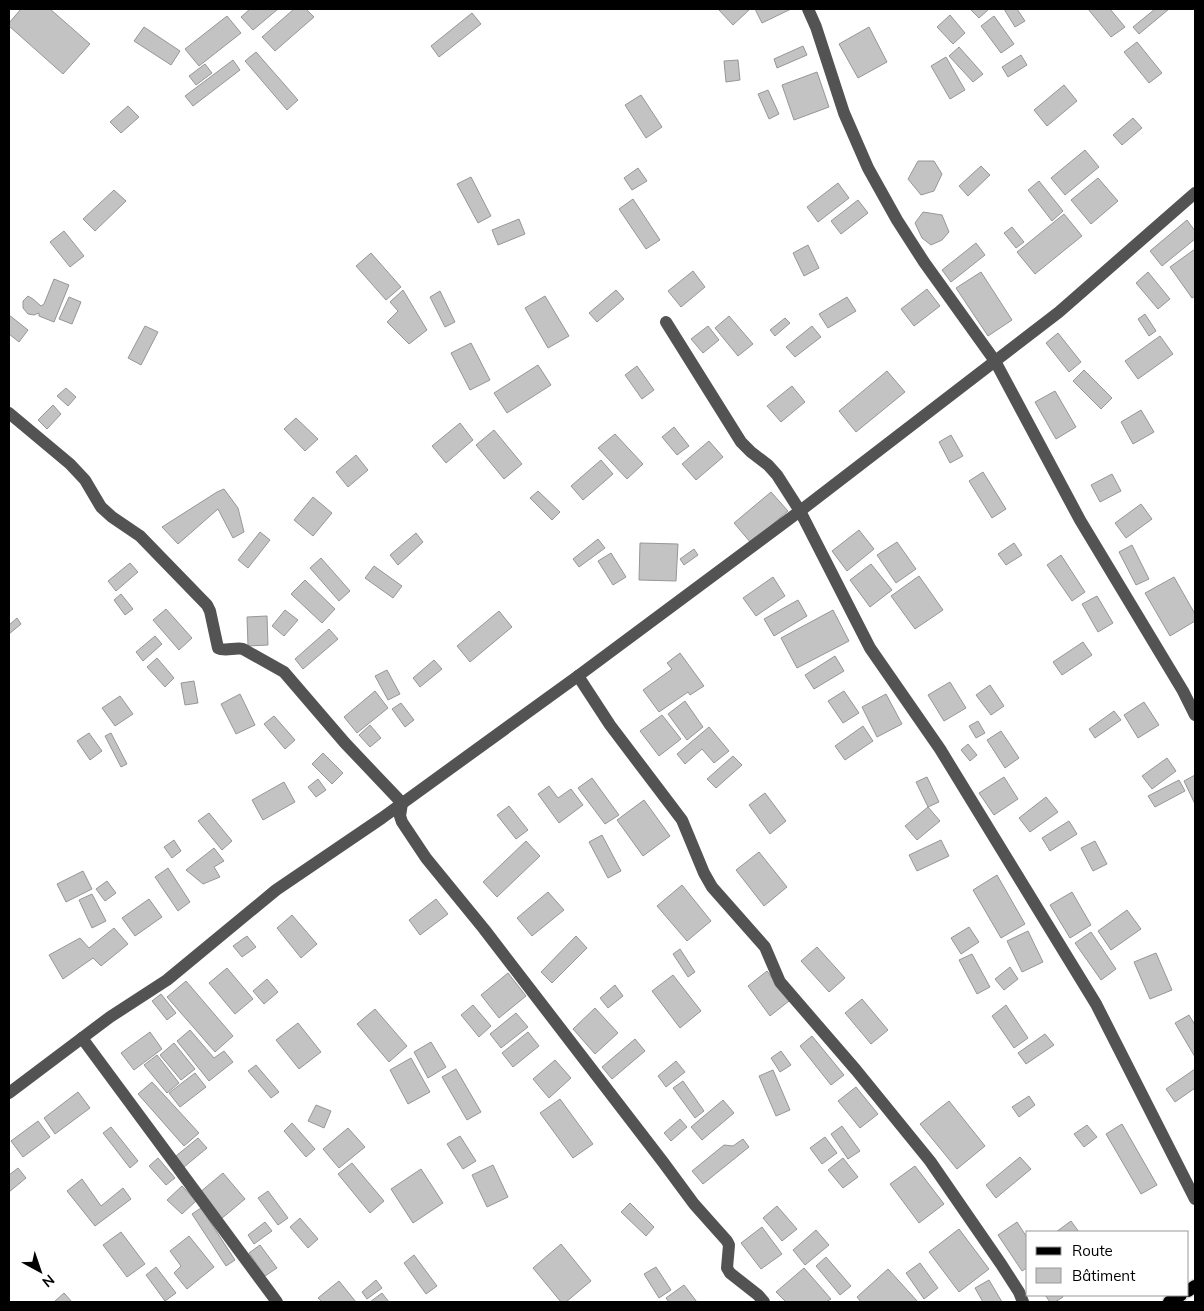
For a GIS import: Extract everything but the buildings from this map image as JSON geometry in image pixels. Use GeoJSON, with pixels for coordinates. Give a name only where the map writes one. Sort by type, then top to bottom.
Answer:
{"type":"FeatureCollection","features":[{"type":"Feature","properties":{"kind":"main road"},"geometry":{"type":"LineString","coordinates":[[1168,1302],[1179,1296]]}},
{"type":"Feature","properties":{"kind":"street"},"geometry":{"type":"LineString","coordinates":[[808,9],[816,27],[844,113],[868,168],[897,220],[924,262],[995,361],[1080,520],[1183,691],[1195,715]]}},
{"type":"Feature","properties":{"kind":"street"},"geometry":{"type":"LineString","coordinates":[[9,1093],[110,1017],[166,980],[276,890],[402,803],[800,512],[1059,312],[1195,193]]}},
{"type":"Feature","properties":{"kind":"street"},"geometry":{"type":"LineString","coordinates":[[666,322],[741,442],[768,465],[800,512],[870,648],[940,748],[1096,1004],[1195,1199]]}},
{"type":"Feature","properties":{"kind":"street"},"geometry":{"type":"LineString","coordinates":[[9,413],[70,464],[85,480],[101,507],[140,536],[206,605],[210,611],[218,648],[222,650],[243,649],[284,672],[345,743],[402,803]]}},
{"type":"Feature","properties":{"kind":"street"},"geometry":{"type":"LineString","coordinates":[[578,676],[610,725],[682,820],[704,873],[712,887],[765,947],[780,982],[856,1070],[930,1161],[1001,1264],[1019,1292],[1023,1302]]}},
{"type":"Feature","properties":{"kind":"street"},"geometry":{"type":"LineString","coordinates":[[402,803],[400,816],[402,822],[426,858],[484,929],[694,1204],[727,1241],[729,1245],[727,1268],[730,1274],[758,1295],[764,1302]]}},
{"type":"Feature","properties":{"kind":"street"},"geometry":{"type":"LineString","coordinates":[[82,1038],[277,1302]]}}]}
